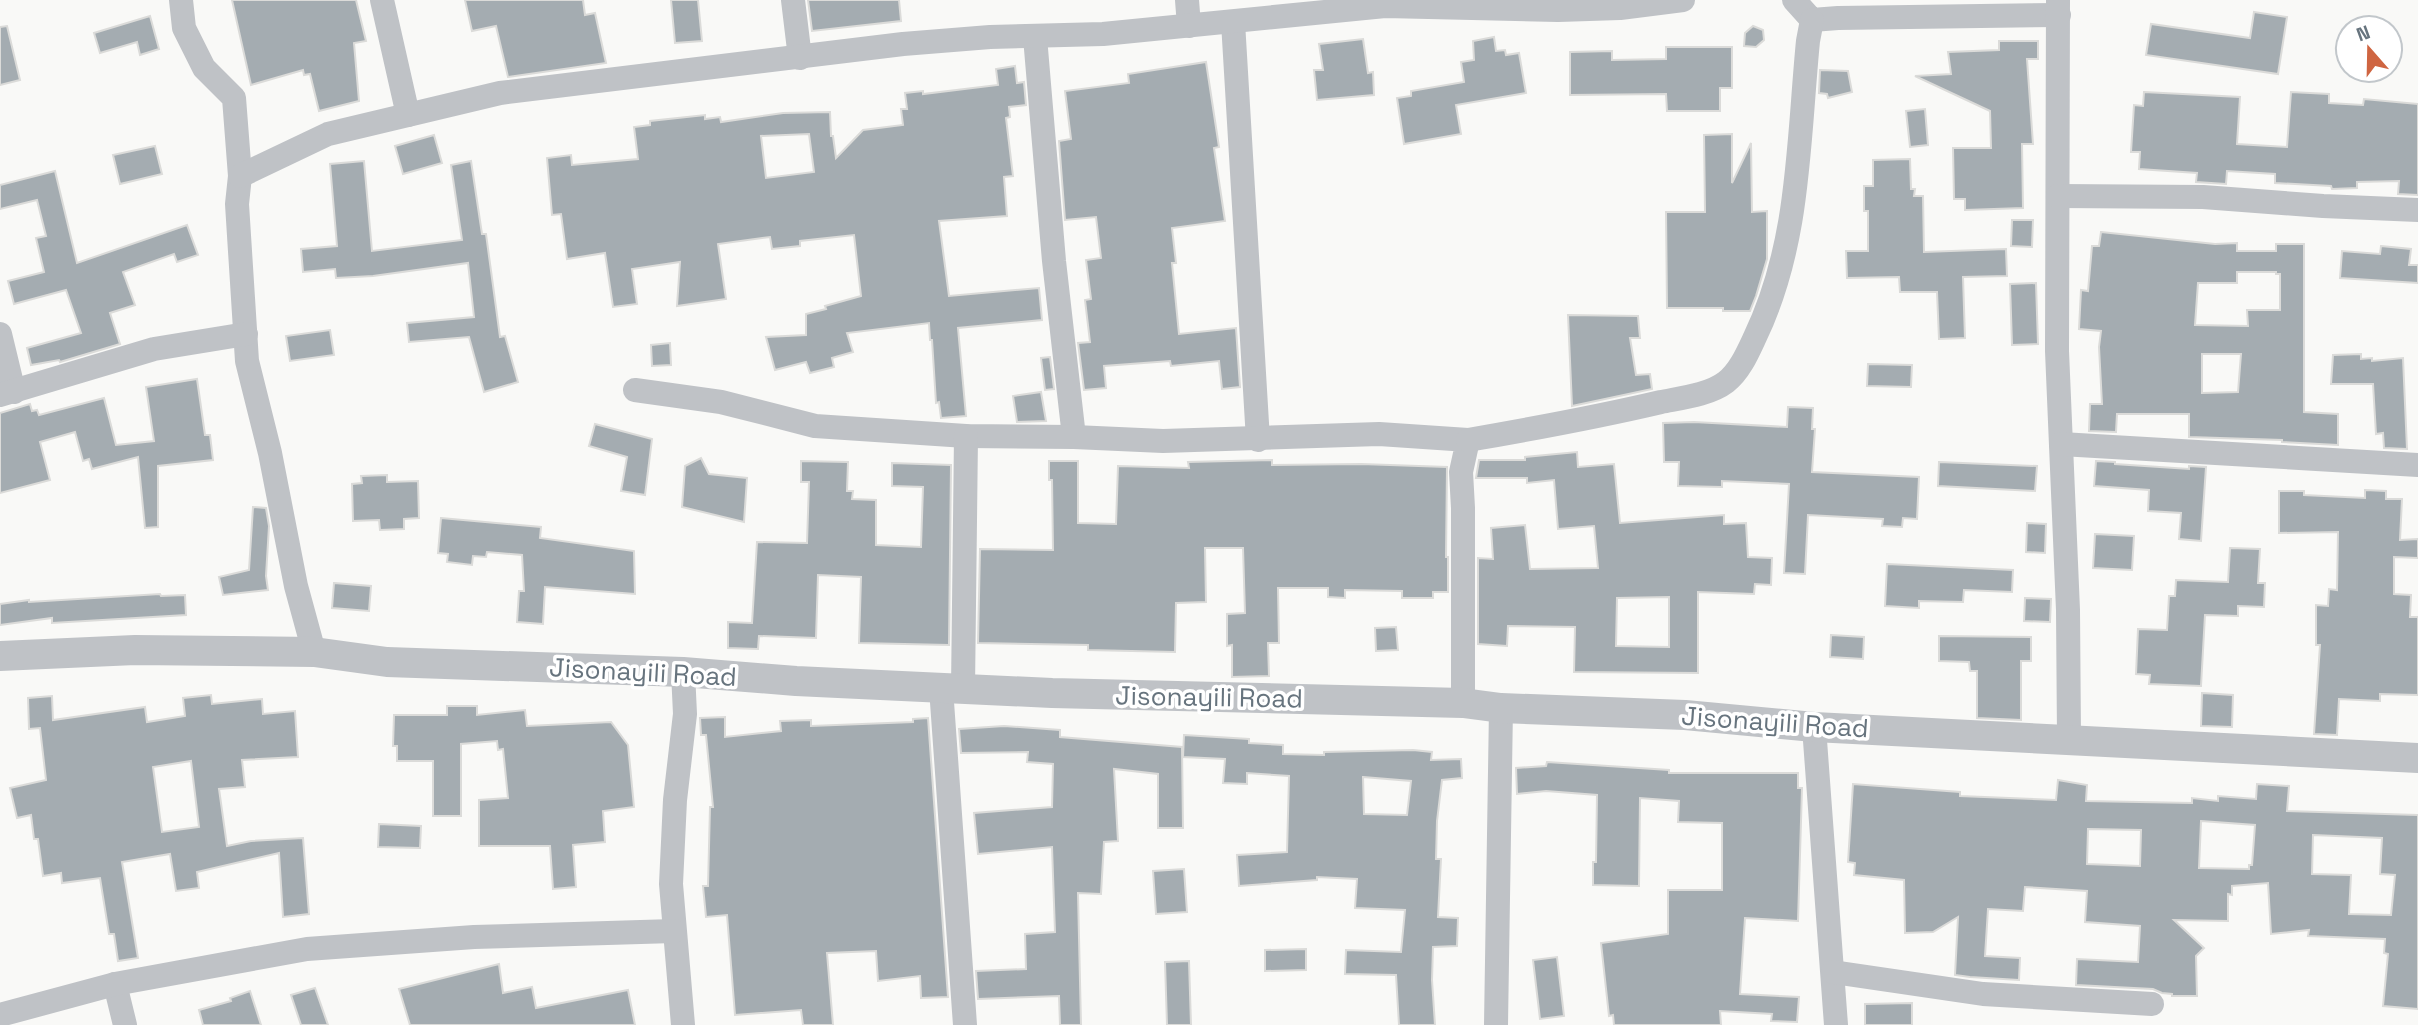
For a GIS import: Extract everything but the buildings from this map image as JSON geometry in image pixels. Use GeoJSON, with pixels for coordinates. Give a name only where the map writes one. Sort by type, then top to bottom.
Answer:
{"type":"FeatureCollection","features":[{"type":"Feature","properties":{"kind":"street"},"geometry":{"type":"LineString","coordinates":[[181,0],[184,28],[204,68],[234,98],[240,176],[237,204],[247,361],[270,453],[296,586],[314,652]]}},
{"type":"Feature","properties":{"kind":"street"},"geometry":{"type":"LineString","coordinates":[[382,0],[408,115]]}},
{"type":"Feature","properties":{"kind":"street"},"geometry":{"type":"LineString","coordinates":[[793,0],[800,58]]}},
{"type":"Feature","properties":{"kind":"street"},"geometry":{"type":"LineString","coordinates":[[1187,0],[1189,26]]}},
{"type":"Feature","properties":{"kind":"street"},"geometry":{"type":"LineString","coordinates":[[240,176],[328,134],[500,93],[903,44],[990,37],[1035,37],[1189,26],[1385,6],[1558,10],[1620,8],[1683,0]]}},
{"type":"Feature","properties":{"kind":"street"},"geometry":{"type":"LineString","coordinates":[[1794,0],[1812,20]]}},
{"type":"Feature","properties":{"kind":"street"},"geometry":{"type":"LineString","coordinates":[[1812,20],[2058,8],[2057,351],[2068,610],[2068,739]]}},
{"type":"Feature","properties":{"kind":"street"},"geometry":{"type":"LineString","coordinates":[[635,390],[721,402],[815,426],[966,436],[1074,436],[1163,442],[1380,434],[1468,440],[1602,416],[1701,393],[1727,382],[1744,360],[1767,313],[1781,271],[1793,218],[1812,20]]}},
{"type":"Feature","properties":{"kind":"street"},"geometry":{"type":"LineString","coordinates":[[1233,22],[1258,440]]}},
{"type":"Feature","properties":{"kind":"street"},"geometry":{"type":"LineString","coordinates":[[1035,37],[1054,261],[1074,436]]}},
{"type":"Feature","properties":{"kind":"street"},"geometry":{"type":"LineString","coordinates":[[2057,196],[2203,197],[2418,210]]}},
{"type":"Feature","properties":{"kind":"street"},"geometry":{"type":"LineString","coordinates":[[0,334],[7,394],[154,349],[246,334]]}},
{"type":"Feature","properties":{"kind":"street"},"geometry":{"type":"LineString","coordinates":[[965,1025],[952,688],[966,436]]}},
{"type":"Feature","properties":{"kind":"street"},"geometry":{"type":"LineString","coordinates":[[1463,703],[1461,472],[1468,440]]}},
{"type":"Feature","properties":{"kind":"street"},"geometry":{"type":"LineString","coordinates":[[2061,444],[2418,465]]}},
{"type":"Feature","properties":{"kind":"street","name":"Jisonayili Road"},"geometry":{"type":"LineString","coordinates":[[0,656],[135,650],[314,652],[387,662],[683,672],[796,681],[952,688],[1463,703],[1501,708],[1685,715],[1814,727],[2418,758]]}},
{"type":"Feature","properties":{"kind":"street"},"geometry":{"type":"LineString","coordinates":[[683,672],[685,714],[675,800],[671,884],[683,1025]]}},
{"type":"Feature","properties":{"kind":"street"},"geometry":{"type":"LineString","coordinates":[[1496,1025],[1501,708]]}},
{"type":"Feature","properties":{"kind":"street"},"geometry":{"type":"LineString","coordinates":[[1814,727],[1836,1025]]}},
{"type":"Feature","properties":{"kind":"street"},"geometry":{"type":"LineString","coordinates":[[0,1015],[115,984],[306,949],[474,937],[674,931]]}},
{"type":"Feature","properties":{"kind":"street"},"geometry":{"type":"LineString","coordinates":[[1833,972],[1983,994],[2152,1004]]}},
{"type":"Feature","properties":{"kind":"street"},"geometry":{"type":"LineString","coordinates":[[115,984],[125,1025]]}}]}
